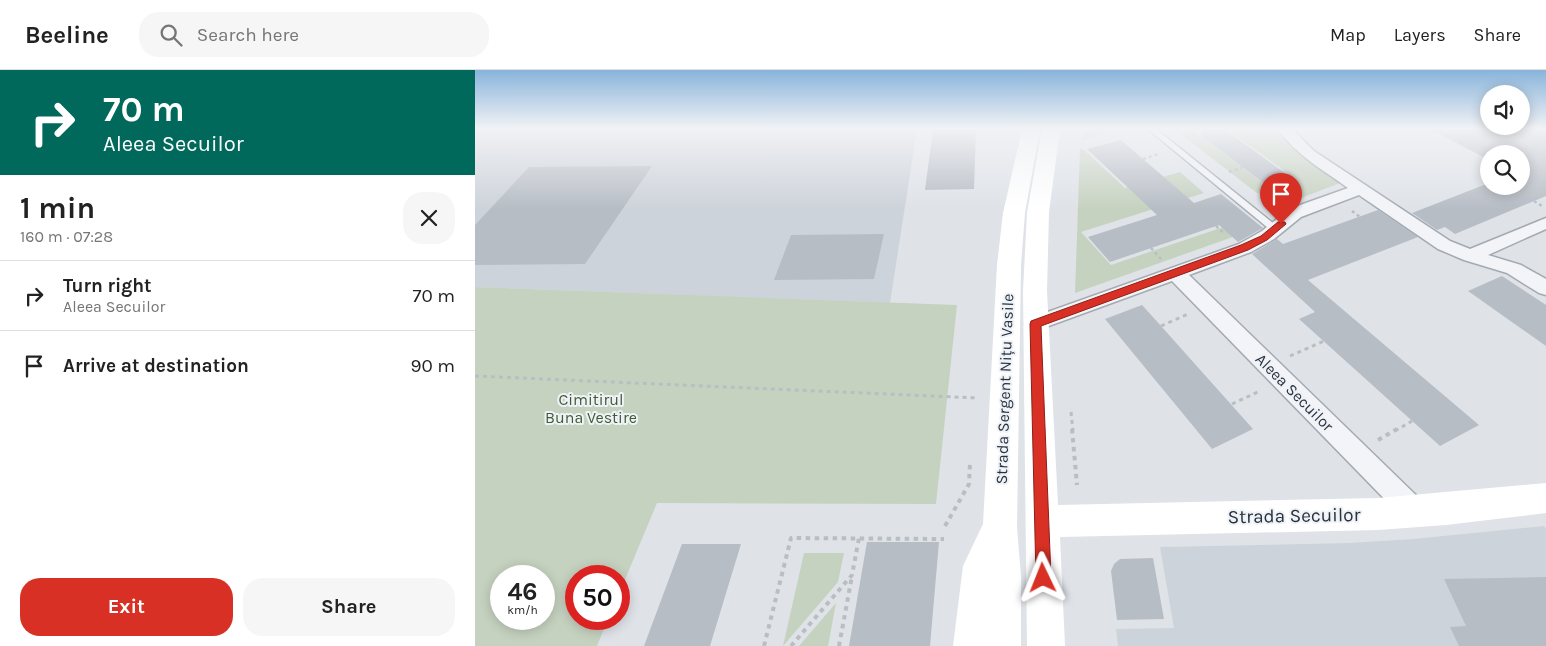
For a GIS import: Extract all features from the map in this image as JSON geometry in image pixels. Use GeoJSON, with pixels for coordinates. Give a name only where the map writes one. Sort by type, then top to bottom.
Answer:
{"type":"FeatureCollection","features":[{"type":"Feature","properties":{"kind":"main road","name":"Strada Sergent Nițu Vasile"},"geometry":{"type":"LineString","coordinates":[[972,646],[981,566],[1000,526],[1003,398],[1010,250],[1025,156]]}},
{"type":"Feature","properties":{"kind":"main road","name":"Strada Sergent Nițu Vasile"},"geometry":{"type":"LineString","coordinates":[[1046,646],[1035,324],[1035,265],[1038,212],[1047,156]]}},
{"type":"Feature","properties":{"kind":"main road","name":"Strada Secuilor"},"geometry":{"type":"LineString","coordinates":[[1041,521],[1378,514],[1546,498]]}},
{"type":"Feature","properties":{"kind":"main road"},"geometry":{"type":"LineString","coordinates":[[1000,526],[1003,577],[1002,646]]}},
{"type":"Feature","properties":{"kind":"street"},"geometry":{"type":"LineString","coordinates":[[1314,156],[1437,240],[1470,256],[1513,270],[1546,288]]}},
{"type":"Feature","properties":{"kind":"street"},"geometry":{"type":"LineString","coordinates":[[1035,324],[1245,248],[1276,230],[1287,219],[1305,208],[1360,189]]}},
{"type":"Feature","properties":{"kind":"street"},"geometry":{"type":"LineString","coordinates":[[1470,256],[1546,223]]}},
{"type":"Feature","properties":{"kind":"street","name":"Aleea Secuilor"},"geometry":{"type":"LineString","coordinates":[[1175,273],[1414,511]]}},
{"type":"Feature","properties":{"kind":"lane"},"geometry":{"type":"LineString","coordinates":[[1184,156],[1276,230]]}},
{"type":"Feature","properties":{"kind":"path"},"geometry":{"type":"LineString","coordinates":[[1232,404],[1323,341]]}},
{"type":"Feature","properties":{"kind":"path"},"geometry":{"type":"LineString","coordinates":[[475,376],[778,391],[1003,398]]}},
{"type":"Feature","properties":{"kind":"path"},"geometry":{"type":"LineString","coordinates":[[1071,412],[1077,485]]}},
{"type":"Feature","properties":{"kind":"path"},"geometry":{"type":"LineString","coordinates":[[1355,452],[1413,421]]}},
{"type":"Feature","properties":{"kind":"path"},"geometry":{"type":"LineString","coordinates":[[945,526],[969,484]]}},
{"type":"Feature","properties":{"kind":"path"},"geometry":{"type":"LineString","coordinates":[[765,646],[791,538],[944,539]]}},
{"type":"Feature","properties":{"kind":"path"},"geometry":{"type":"LineString","coordinates":[[839,646],[859,538]]}},
{"type":"Feature","properties":{"kind":"path"},"geometry":{"type":"LineString","coordinates":[[791,646],[852,575]]}},
{"type":"Feature","properties":{"kind":"shaded area"},"geometry":{"type":"Polygon","coordinates":[[[475,156],[913,156],[890,303],[475,287],[475,156]]]}},
{"type":"Feature","properties":{"kind":"shaded area"},"geometry":{"type":"Polygon","coordinates":[[[1544,526],[1546,529],[1546,646],[1118,646],[1116,629],[1174,628],[1160,547],[1349,543],[1413,539],[1544,526]]]}},
{"type":"Feature","properties":{"kind":"green space"},"geometry":{"type":"Polygon","coordinates":[[[1080,156],[1090,156],[1125,188],[1180,172],[1204,193],[1081,232],[1111,265],[1250,218],[1261,227],[1075,293],[1080,156]]]}},
{"type":"Feature","properties":{"kind":"green space"},"geometry":{"type":"Polygon","coordinates":[[[1209,156],[1227,156],[1270,188],[1296,179],[1264,156],[1305,156],[1340,183],[1288,203],[1271,191],[1267,194],[1257,193],[1209,156]]]}},
{"type":"Feature","properties":{"kind":"green space","name":"Cimitirul Buna Vestire"},"geometry":{"type":"Polygon","coordinates":[[[475,287],[957,305],[936,504],[657,503],[630,568],[630,565],[565,565],[565,630],[604,630],[597,646],[475,646],[475,287]]]}},
{"type":"Feature","properties":{"kind":"green space"},"geometry":{"type":"Polygon","coordinates":[[[804,553],[844,553],[838,582],[783,646],[804,553]]]}},
{"type":"Feature","properties":{"kind":"green space"},"geometry":{"type":"Polygon","coordinates":[[[836,603],[828,646],[799,646],[836,603]]]}},
{"type":"Feature","properties":{"kind":"building"},"geometry":{"type":"Polygon","coordinates":[[[929,156],[975,156],[974,189],[925,190],[929,156]]]}},
{"type":"Feature","properties":{"kind":"building"},"geometry":{"type":"Polygon","coordinates":[[[1094,156],[1139,156],[1194,203],[1221,194],[1263,228],[1238,242],[1219,225],[1110,262],[1088,237],[1157,215],[1094,156]]]}},
{"type":"Feature","properties":{"kind":"building"},"geometry":{"type":"Polygon","coordinates":[[[1228,156],[1261,156],[1293,179],[1269,187],[1228,156]]]}},
{"type":"Feature","properties":{"kind":"building"},"geometry":{"type":"Polygon","coordinates":[[[1530,156],[1546,156],[1546,196],[1455,234],[1445,227],[1437,230],[1412,213],[1480,187],[1480,195],[1530,195],[1530,156]]]}},
{"type":"Feature","properties":{"kind":"building"},"geometry":{"type":"Polygon","coordinates":[[[652,166],[585,264],[475,265],[475,225],[529,167],[652,166]]]}},
{"type":"Feature","properties":{"kind":"building"},"geometry":{"type":"Polygon","coordinates":[[[1378,210],[1418,237],[1308,280],[1479,425],[1440,446],[1299,319],[1315,312],[1252,254],[1277,239],[1283,244],[1378,210]]]}},
{"type":"Feature","properties":{"kind":"building"},"geometry":{"type":"Polygon","coordinates":[[[884,234],[874,279],[774,280],[791,235],[884,234]]]}},
{"type":"Feature","properties":{"kind":"building"},"geometry":{"type":"Polygon","coordinates":[[[1502,276],[1546,305],[1546,346],[1468,291],[1502,276]]]}},
{"type":"Feature","properties":{"kind":"building"},"geometry":{"type":"Polygon","coordinates":[[[1142,305],[1253,429],[1212,449],[1105,319],[1142,305]]]}},
{"type":"Feature","properties":{"kind":"building"},"geometry":{"type":"Polygon","coordinates":[[[867,542],[939,542],[930,646],[849,646],[867,542]]]}},
{"type":"Feature","properties":{"kind":"building"},"geometry":{"type":"Polygon","coordinates":[[[682,544],[741,544],[710,646],[644,646],[682,544]]]}},
{"type":"Feature","properties":{"kind":"building"},"geometry":{"type":"Polygon","coordinates":[[[1153,558],[1164,619],[1117,620],[1111,571],[1114,564],[1120,559],[1153,558]]]}},
{"type":"Feature","properties":{"kind":"building"},"geometry":{"type":"Polygon","coordinates":[[[1546,577],[1546,646],[1459,646],[1450,627],[1466,626],[1444,579],[1546,577]]]}},
{"type":"Feature","properties":{"kind":"route"},"geometry":{"type":"LineString","coordinates":[[1043,578],[1035,324],[1245,248],[1264,238],[1281,224]]}}]}
